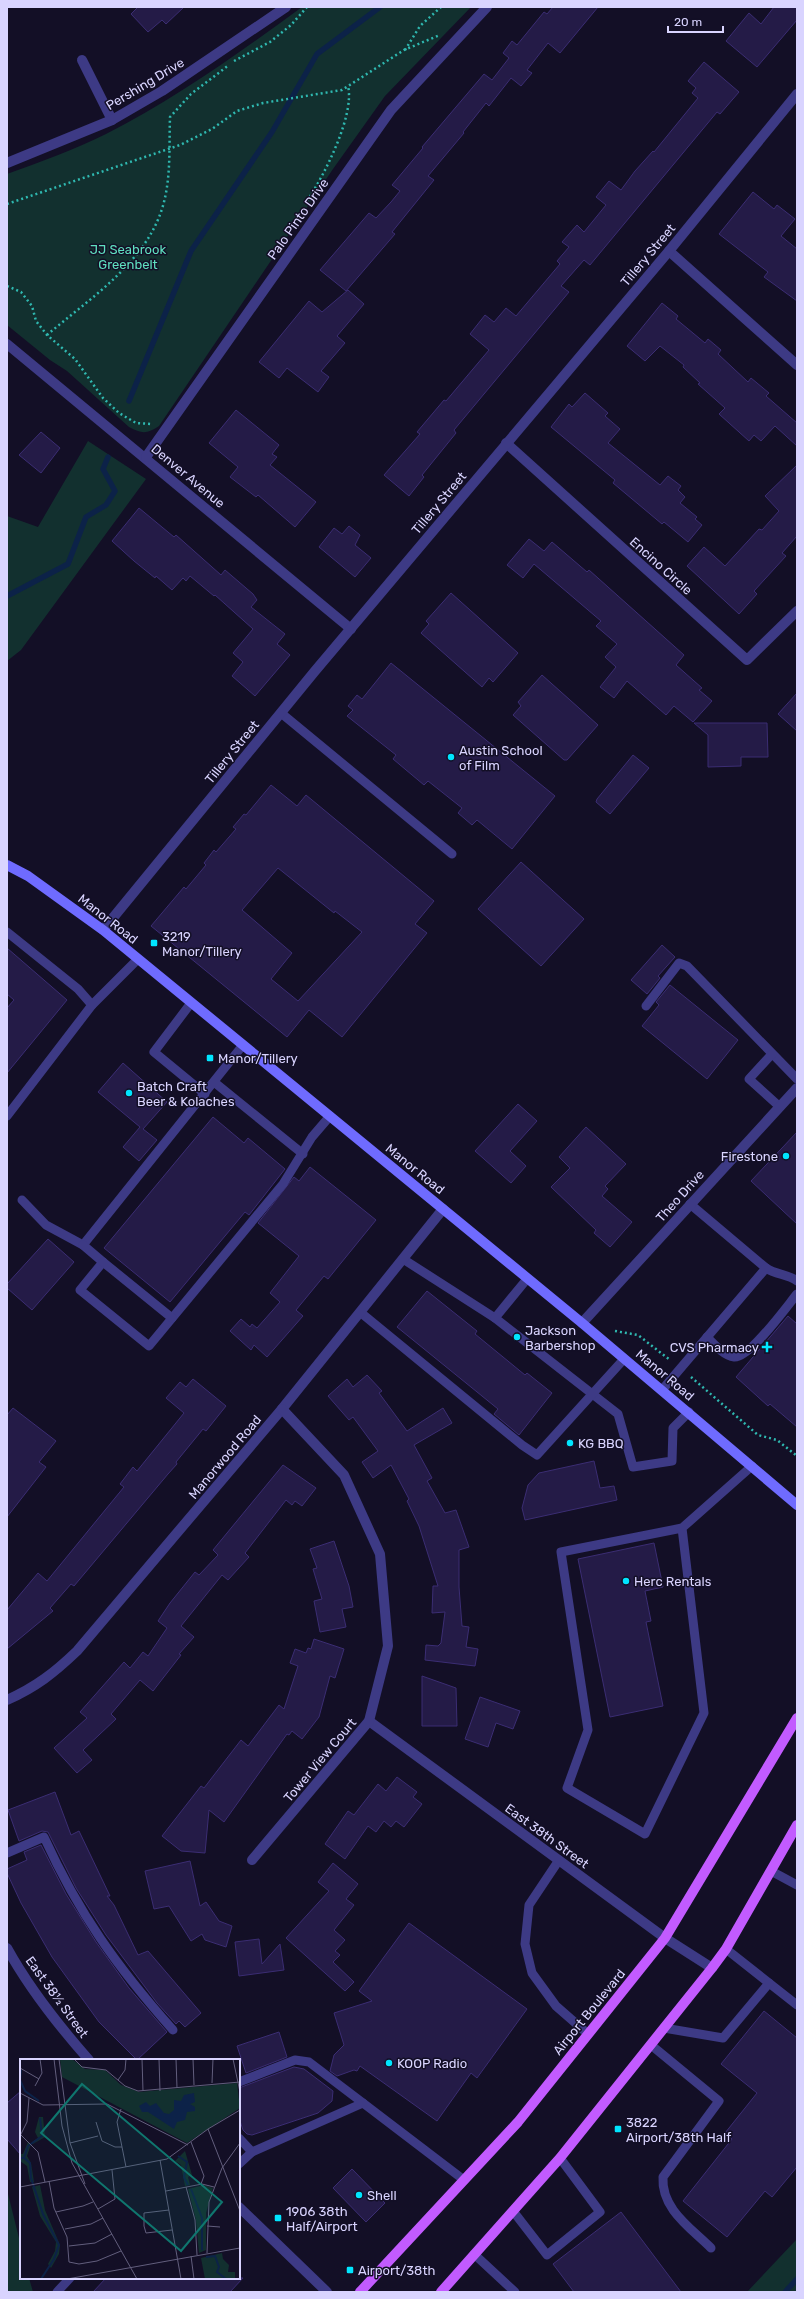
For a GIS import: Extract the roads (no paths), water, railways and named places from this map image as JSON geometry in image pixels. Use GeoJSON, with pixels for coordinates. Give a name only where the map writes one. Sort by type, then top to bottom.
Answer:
{"type":"FeatureCollection","features":[{"type":"Feature","properties":{"kind":"main road","name":"Manor Road"},"geometry":{"type":"LineString","coordinates":[[7,865],[28,876],[103,930],[582,1323],[689,1412],[797,1505]]}},
{"type":"Feature","properties":{"kind":"main road","name":"Airport Boulevard"},"geometry":{"type":"LineString","coordinates":[[360,2292],[518,2122],[665,1938],[797,1718]]}},
{"type":"Feature","properties":{"kind":"main road"},"geometry":{"type":"LineString","coordinates":[[441,2292],[560,2158],[712,1968],[726,1949],[797,1825]]}},
{"type":"Feature","properties":{"kind":"street","name":"Pershing Drive"},"geometry":{"type":"LineString","coordinates":[[7,164],[112,120],[168,87],[286,7]]}},
{"type":"Feature","properties":{"kind":"street","name":"Palo Pinto Drive"},"geometry":{"type":"LineString","coordinates":[[146,457],[391,110],[487,7]]}},
{"type":"Feature","properties":{"kind":"street"},"geometry":{"type":"LineString","coordinates":[[82,60],[112,120]]}},
{"type":"Feature","properties":{"kind":"street","name":"Tillery Street"},"geometry":{"type":"LineString","coordinates":[[103,930],[281,713],[506,443],[795,100]]}},
{"type":"Feature","properties":{"kind":"street"},"geometry":{"type":"LineString","coordinates":[[669,251],[797,365]]}},
{"type":"Feature","properties":{"kind":"street","name":"Denver Avenue"},"geometry":{"type":"LineString","coordinates":[[7,344],[146,457],[351,630]]}},
{"type":"Feature","properties":{"kind":"street"},"geometry":{"type":"LineString","coordinates":[[7,353],[26,359]]}},
{"type":"Feature","properties":{"kind":"street","name":"Encino Circle"},"geometry":{"type":"LineString","coordinates":[[506,443],[747,660],[797,611]]}},
{"type":"Feature","properties":{"kind":"street","name":"Theo Drive"},"geometry":{"type":"LineString","coordinates":[[582,1323],[797,1088]]}},
{"type":"Feature","properties":{"kind":"street","name":"Manorwood Road"},"geometry":{"type":"LineString","coordinates":[[7,1700],[27,1691],[52,1675],[77,1651],[282,1410],[443,1209]]}},
{"type":"Feature","properties":{"kind":"street","name":"Tower View Court"},"geometry":{"type":"LineString","coordinates":[[252,1860],[369,1722],[388,1646],[380,1554],[344,1475],[282,1410]]}},
{"type":"Feature","properties":{"kind":"street","name":"East 38th Street"},"geometry":{"type":"LineString","coordinates":[[369,1722],[665,1938],[712,1968]]}},
{"type":"Feature","properties":{"kind":"street","name":"East 38½ Street"},"geometry":{"type":"LineString","coordinates":[[7,1948],[20,1970],[73,2042],[88,2059]]}},
{"type":"Feature","properties":{"kind":"street"},"geometry":{"type":"LineString","coordinates":[[240,2208],[327,2292]]}},
{"type":"Feature","properties":{"kind":"lane"},"geometry":{"type":"LineString","coordinates":[[281,713],[452,854]]}},
{"type":"Feature","properties":{"kind":"lane"},"geometry":{"type":"LineString","coordinates":[[7,932],[78,989],[92,1005]]}},
{"type":"Feature","properties":{"kind":"lane"},"geometry":{"type":"LineString","coordinates":[[7,1116],[92,1005],[138,960]]}},
{"type":"Feature","properties":{"kind":"lane"},"geometry":{"type":"LineString","coordinates":[[646,1006],[679,963],[688,966],[797,1079]]}},
{"type":"Feature","properties":{"kind":"lane"},"geometry":{"type":"LineString","coordinates":[[192,1003],[154,1052],[205,1094]]}},
{"type":"Feature","properties":{"kind":"lane"},"geometry":{"type":"LineString","coordinates":[[83,1245],[243,1045]]}},
{"type":"Feature","properties":{"kind":"lane"},"geometry":{"type":"LineString","coordinates":[[772,1054],[749,1079],[780,1107]]}},
{"type":"Feature","properties":{"kind":"lane"},"geometry":{"type":"LineString","coordinates":[[214,1082],[304,1154]]}},
{"type":"Feature","properties":{"kind":"lane"},"geometry":{"type":"LineString","coordinates":[[103,1262],[80,1290],[150,1346],[283,1184],[304,1154],[312,1137],[330,1116]]}},
{"type":"Feature","properties":{"kind":"lane"},"geometry":{"type":"LineString","coordinates":[[22,1200],[46,1225],[83,1245],[172,1318]]}},
{"type":"Feature","properties":{"kind":"lane"},"geometry":{"type":"LineString","coordinates":[[690,1204],[766,1268],[797,1281]]}},
{"type":"Feature","properties":{"kind":"lane"},"geometry":{"type":"LineString","coordinates":[[403,1258],[495,1318],[591,1395],[618,1414],[633,1467],[672,1461],[673,1428],[689,1412]]}},
{"type":"Feature","properties":{"kind":"lane"},"geometry":{"type":"LineString","coordinates":[[662,1390],[766,1268]]}},
{"type":"Feature","properties":{"kind":"lane"},"geometry":{"type":"LineString","coordinates":[[495,1318],[527,1279]]}},
{"type":"Feature","properties":{"kind":"lane"},"geometry":{"type":"LineString","coordinates":[[706,1337],[725,1353],[734,1357],[740,1356],[753,1346],[797,1294]]}},
{"type":"Feature","properties":{"kind":"lane"},"geometry":{"type":"LineString","coordinates":[[360,1312],[522,1445],[537,1455],[624,1359]]}},
{"type":"Feature","properties":{"kind":"lane"},"geometry":{"type":"LineString","coordinates":[[682,1528],[704,1713],[645,1834],[567,1788],[588,1730],[560,1552],[682,1528],[752,1466]]}},
{"type":"Feature","properties":{"kind":"lane"},"geometry":{"type":"LineString","coordinates":[[7,1853],[44,1837],[61,1874],[90,1926],[125,1974],[173,2030]]}},
{"type":"Feature","properties":{"kind":"lane"},"geometry":{"type":"LineString","coordinates":[[559,1860],[529,1904],[525,1944],[532,1973],[556,2006],[588,2034]]}},
{"type":"Feature","properties":{"kind":"lane"},"geometry":{"type":"LineString","coordinates":[[771,1871],[797,1885]]}},
{"type":"Feature","properties":{"kind":"lane"},"geometry":{"type":"LineString","coordinates":[[726,1949],[797,2005]]}},
{"type":"Feature","properties":{"kind":"lane"},"geometry":{"type":"LineString","coordinates":[[664,2028],[723,2038],[769,1984]]}},
{"type":"Feature","properties":{"kind":"lane"},"geometry":{"type":"LineString","coordinates":[[651,2045],[720,2101],[663,2177],[662,2189],[665,2201],[711,2248]]}},
{"type":"Feature","properties":{"kind":"lane"},"geometry":{"type":"LineString","coordinates":[[240,2082],[295,2060],[309,2062],[464,2180]]}},
{"type":"Feature","properties":{"kind":"lane"},"geometry":{"type":"LineString","coordinates":[[240,2163],[252,2152],[363,2103]]}},
{"type":"Feature","properties":{"kind":"lane"},"geometry":{"type":"LineString","coordinates":[[240,2139],[252,2152]]}},
{"type":"Feature","properties":{"kind":"lane"},"geometry":{"type":"LineString","coordinates":[[513,2211],[547,2256],[600,2212],[560,2158]]}},
{"type":"Feature","properties":{"kind":"lane"},"geometry":{"type":"LineString","coordinates":[[474,2254],[515,2292]]}},
{"type":"Feature","properties":{"kind":"lane"},"geometry":{"type":"LineString","coordinates":[[57,2292],[69,2279]]}},
{"type":"Feature","properties":{"kind":"waterway"},"geometry":{"type":"LineString","coordinates":[[129,401],[191,251],[272,132],[317,54],[380,7]]}},
{"type":"Feature","properties":{"kind":"waterway"},"geometry":{"type":"LineString","coordinates":[[7,596],[68,564],[86,517],[106,505],[115,491],[103,469],[108,457]]}},
{"type":"Feature","properties":{"kind":"waterway"},"geometry":{"type":"LineString","coordinates":[[785,2292],[797,2279]]}},
{"type":"Feature","properties":{"kind":"place","name":"Austin School of Film"},"geometry":{"type":"Point","coordinates":[451,757]}},
{"type":"Feature","properties":{"kind":"place","name":"3219 Manor/Tillery"},"geometry":{"type":"Point","coordinates":[154,943]}},
{"type":"Feature","properties":{"kind":"place","name":"Manor/Tillery"},"geometry":{"type":"Point","coordinates":[210,1058]}},
{"type":"Feature","properties":{"kind":"place","name":"Batch Craft Beer & Kolaches"},"geometry":{"type":"Point","coordinates":[129,1093]}},
{"type":"Feature","properties":{"kind":"place","name":"Firestone"},"geometry":{"type":"Point","coordinates":[786,1156]}},
{"type":"Feature","properties":{"kind":"place","name":"Jackson Barbershop"},"geometry":{"type":"Point","coordinates":[517,1337]}},
{"type":"Feature","properties":{"kind":"place","name":"CVS Pharmacy"},"geometry":{"type":"Point","coordinates":[767,1347]}},
{"type":"Feature","properties":{"kind":"place","name":"KG BBQ"},"geometry":{"type":"Point","coordinates":[570,1443]}},
{"type":"Feature","properties":{"kind":"place","name":"Herc Rentals"},"geometry":{"type":"Point","coordinates":[626,1581]}},
{"type":"Feature","properties":{"kind":"place","name":"KOOP Radio"},"geometry":{"type":"Point","coordinates":[389,2063]}},
{"type":"Feature","properties":{"kind":"place","name":"3822 Airport/38th Half"},"geometry":{"type":"Point","coordinates":[618,2129]}},
{"type":"Feature","properties":{"kind":"place","name":"Shell"},"geometry":{"type":"Point","coordinates":[359,2195]}},
{"type":"Feature","properties":{"kind":"place","name":"1906 38th Half/Airport"},"geometry":{"type":"Point","coordinates":[278,2218]}},
{"type":"Feature","properties":{"kind":"place","name":"Airport/38th"},"geometry":{"type":"Point","coordinates":[350,2270]}},
{"type":"Feature","properties":{"kind":"park label","name":"JJ Seabrook Greenbelt"},"geometry":{"type":"Point","coordinates":[128,256]}}]}
